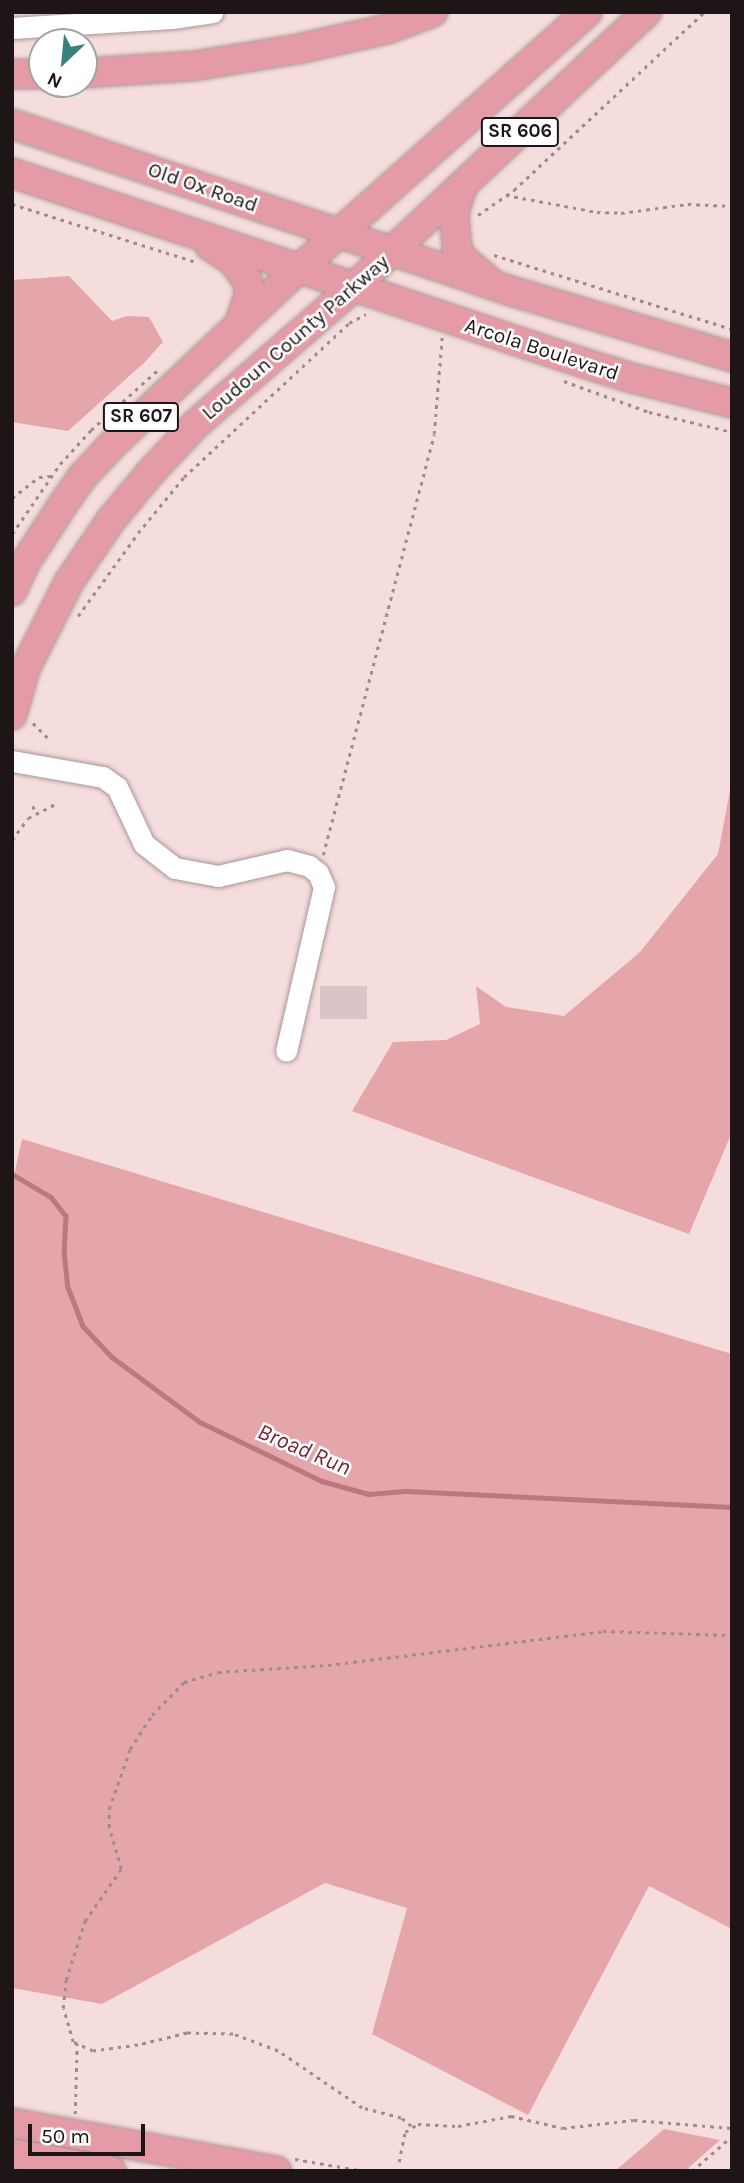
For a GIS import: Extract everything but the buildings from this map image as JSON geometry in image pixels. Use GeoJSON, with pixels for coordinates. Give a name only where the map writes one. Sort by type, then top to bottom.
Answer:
{"type":"FeatureCollection","features":[{"type":"Feature","properties":{"kind":"main road"},"geometry":{"type":"LineString","coordinates":[[98,72],[194,66],[298,49],[387,29],[433,12]]}},
{"type":"Feature","properties":{"kind":"main road","name":"Loudoun County Parkway"},"geometry":{"type":"LineString","coordinates":[[12,591],[25,563],[83,476],[240,323],[587,12]]}},
{"type":"Feature","properties":{"kind":"main road","name":"Loudoun County Parkway"},"geometry":{"type":"LineString","coordinates":[[22,717],[25,669],[69,582],[111,520],[196,424],[355,286],[647,12]]}},
{"type":"Feature","properties":{"kind":"main road","name":"Old Ox Road"},"geometry":{"type":"LineString","coordinates":[[12,124],[392,252]]}},
{"type":"Feature","properties":{"kind":"main road"},"geometry":{"type":"LineString","coordinates":[[12,173],[355,286]]}},
{"type":"Feature","properties":{"kind":"main road"},"geometry":{"type":"LineString","coordinates":[[463,185],[454,214],[457,250],[473,269],[511,290]]}},
{"type":"Feature","properties":{"kind":"main road"},"geometry":{"type":"LineString","coordinates":[[177,228],[233,261],[242,271],[250,291],[240,323]]}},
{"type":"Feature","properties":{"kind":"main road"},"geometry":{"type":"LineString","coordinates":[[392,252],[732,357]]}},
{"type":"Feature","properties":{"kind":"main road","name":"Arcola Boulevard"},"geometry":{"type":"LineString","coordinates":[[355,286],[607,371],[732,402]]}},
{"type":"Feature","properties":{"kind":"main road"},"geometry":{"type":"LineString","coordinates":[[12,2123],[277,2171]]}},
{"type":"Feature","properties":{"kind":"main road"},"geometry":{"type":"LineString","coordinates":[[12,2153],[111,2171]]}},
{"type":"Feature","properties":{"kind":"lane"},"geometry":{"type":"LineString","coordinates":[[12,28],[173,18],[213,12]]}},
{"type":"Feature","properties":{"kind":"lane"},"geometry":{"type":"LineString","coordinates":[[12,761],[103,777],[117,788],[144,844],[174,868],[218,876],[287,860],[309,866],[318,873],[324,887],[286,1051]]}},
{"type":"Feature","properties":{"kind":"path"},"geometry":{"type":"LineString","coordinates":[[475,218],[487,206],[506,195],[704,12]]}},
{"type":"Feature","properties":{"kind":"path"},"geometry":{"type":"LineString","coordinates":[[506,195],[597,212],[621,213],[688,204],[732,206]]}},
{"type":"Feature","properties":{"kind":"path"},"geometry":{"type":"LineString","coordinates":[[12,204],[206,266]]}},
{"type":"Feature","properties":{"kind":"path"},"geometry":{"type":"LineString","coordinates":[[486,252],[732,329]]}},
{"type":"Feature","properties":{"kind":"path"},"geometry":{"type":"LineString","coordinates":[[75,620],[130,543],[184,477],[349,323],[363,314],[373,314]]}},
{"type":"Feature","properties":{"kind":"path"},"geometry":{"type":"LineString","coordinates":[[318,873],[434,434],[442,337],[430,333]]}},
{"type":"Feature","properties":{"kind":"path"},"geometry":{"type":"LineString","coordinates":[[559,379],[649,412],[732,432]]}},
{"type":"Feature","properties":{"kind":"path"},"geometry":{"type":"LineString","coordinates":[[12,498],[38,477],[51,476]]}},
{"type":"Feature","properties":{"kind":"path"},"geometry":{"type":"LineString","coordinates":[[22,717],[48,738]]}},
{"type":"Feature","properties":{"kind":"path"},"geometry":{"type":"LineString","coordinates":[[33,733],[37,730]]}},
{"type":"Feature","properties":{"kind":"path"},"geometry":{"type":"LineString","coordinates":[[12,840],[22,824],[36,813],[55,804]]}},
{"type":"Feature","properties":{"kind":"path"},"geometry":{"type":"LineString","coordinates":[[33,806],[36,813]]}},
{"type":"Feature","properties":{"kind":"path"},"geometry":{"type":"LineString","coordinates":[[732,1634],[603,1631],[328,1665],[218,1672],[184,1682],[152,1714],[130,1749],[114,1789],[109,1808],[109,1827],[121,1869],[85,1921],[66,1980],[63,2008],[73,2042],[93,2051],[138,2045],[187,2033],[233,2034],[278,2051],[362,2108],[401,2118],[411,2126],[458,2126],[511,2116],[541,2124],[574,2128],[634,2120],[732,2128]]}},
{"type":"Feature","properties":{"kind":"path"},"geometry":{"type":"LineString","coordinates":[[74,2120],[76,2044]]}},
{"type":"Feature","properties":{"kind":"path"},"geometry":{"type":"LineString","coordinates":[[399,2162],[402,2138],[411,2126]]}},
{"type":"Feature","properties":{"kind":"path"},"geometry":{"type":"LineString","coordinates":[[692,2171],[732,2136]]}},
{"type":"Feature","properties":{"kind":"shaded area"},"geometry":{"type":"Polygon","coordinates":[[[69,276],[112,321],[127,316],[149,317],[163,342],[145,362],[68,431],[12,422],[12,280],[69,276]]]}},
{"type":"Feature","properties":{"kind":"shaded area"},"geometry":{"type":"Polygon","coordinates":[[[732,780],[732,1132],[689,1234],[352,1111],[393,1042],[446,1040],[480,1024],[476,986],[506,1007],[564,1016],[640,952],[718,854],[732,780]]]}},
{"type":"Feature","properties":{"kind":"shaded area"},"geometry":{"type":"Polygon","coordinates":[[[22,1139],[732,1354],[732,1929],[649,1886],[528,2115],[372,2034],[407,1908],[325,1883],[102,2004],[12,1988],[12,1184],[22,1139]]]}},
{"type":"Feature","properties":{"kind":"shaded area"},"geometry":{"type":"Polygon","coordinates":[[[664,2129],[720,2140],[685,2171],[615,2171],[664,2129]]]}},
{"type":"Feature","properties":{"kind":"waterway","name":"Broad Run"},"geometry":{"type":"LineString","coordinates":[[12,1174],[51,1197],[66,1216],[64,1251],[68,1287],[83,1326],[112,1357],[200,1422],[322,1481],[369,1494],[407,1491],[732,1507]]}}]}
